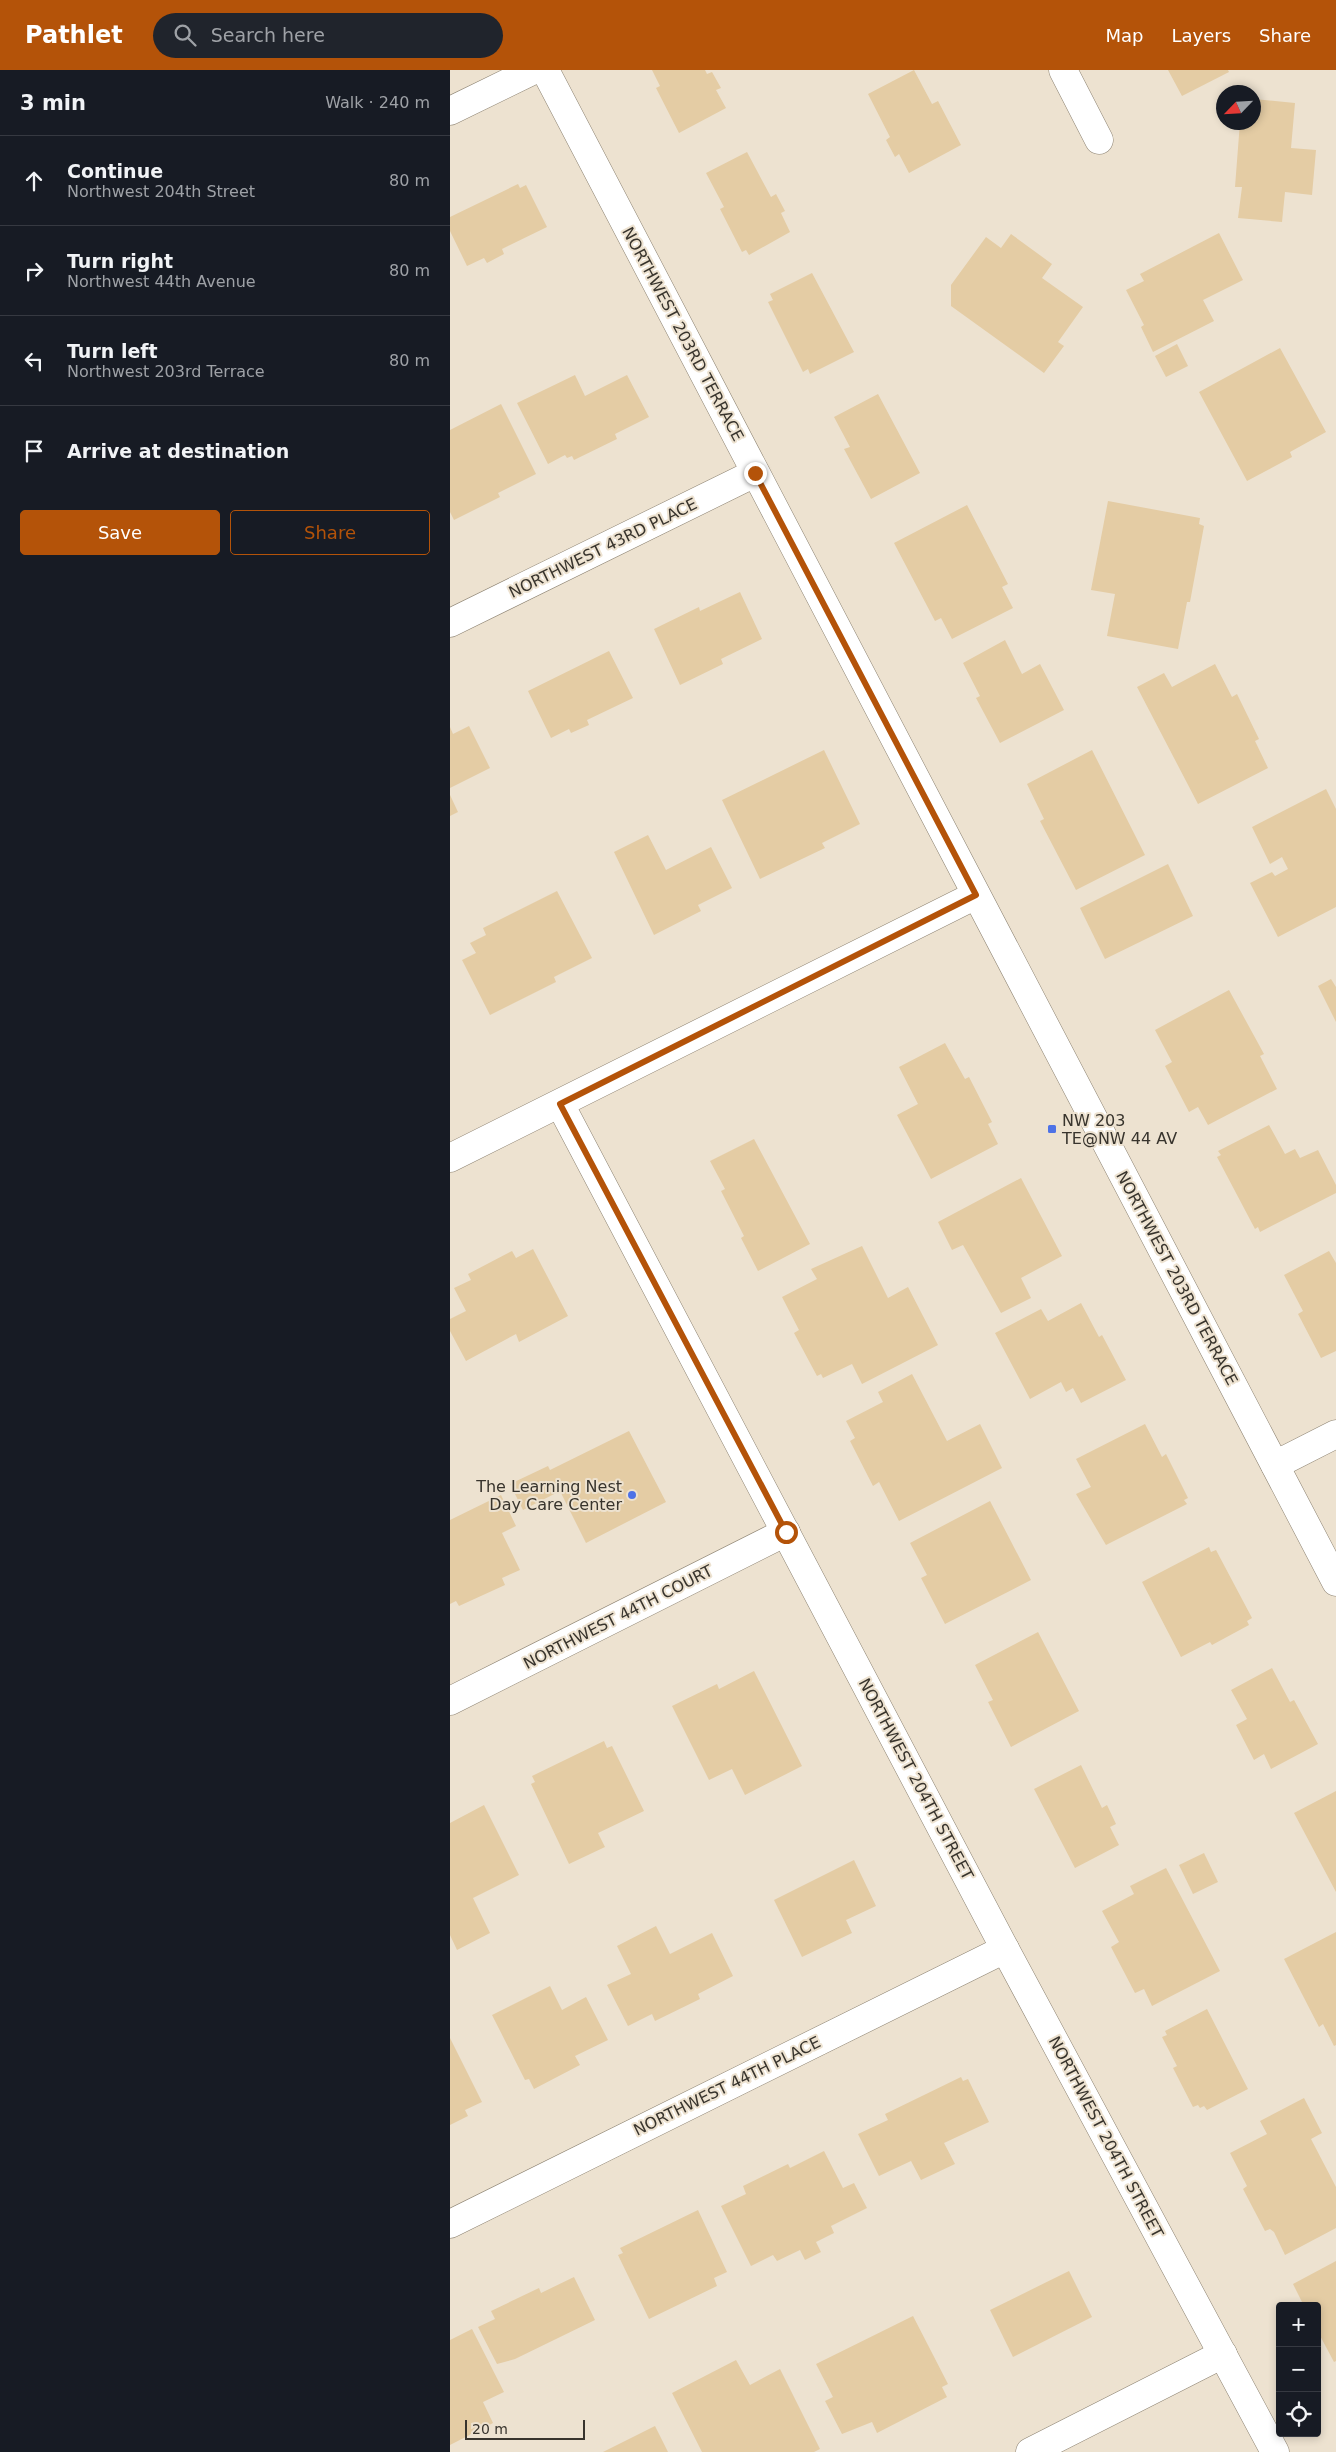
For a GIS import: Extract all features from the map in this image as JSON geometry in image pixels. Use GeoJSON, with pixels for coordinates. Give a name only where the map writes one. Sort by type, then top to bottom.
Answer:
{"type":"FeatureCollection","features":[{"type":"Feature","properties":{"kind":"street"},"geometry":{"type":"LineString","coordinates":[[450,112],[534,70]]}},
{"type":"Feature","properties":{"kind":"street","name":"NORTHWEST 203RD TERRACE"},"geometry":{"type":"LineString","coordinates":[[545,70],[1336,1582]]}},
{"type":"Feature","properties":{"kind":"street"},"geometry":{"type":"LineString","coordinates":[[1063,70],[1098,140]]}},
{"type":"Feature","properties":{"kind":"street","name":"NORTHWEST 43RD PLACE"},"geometry":{"type":"LineString","coordinates":[[450,623],[755,473]]}},
{"type":"Feature","properties":{"kind":"street"},"geometry":{"type":"LineString","coordinates":[[450,1158],[976,895]]}},
{"type":"Feature","properties":{"kind":"street","name":"NORTHWEST 204TH STREET"},"geometry":{"type":"LineString","coordinates":[[560,1104],[1005,1949],[1275,2452]]}},
{"type":"Feature","properties":{"kind":"street"},"geometry":{"type":"LineString","coordinates":[[1275,1465],[1336,1434]]}},
{"type":"Feature","properties":{"kind":"street","name":"NORTHWEST 44TH COURT"},"geometry":{"type":"LineString","coordinates":[[450,1701],[786,1532]]}},
{"type":"Feature","properties":{"kind":"street","name":"NORTHWEST 44TH PLACE"},"geometry":{"type":"LineString","coordinates":[[450,2224],[1005,1949]]}},
{"type":"Feature","properties":{"kind":"street"},"geometry":{"type":"LineString","coordinates":[[1030,2452],[1223,2354]]}},
{"type":"Feature","properties":{"kind":"building"},"geometry":{"type":"Polygon","coordinates":[[[652,70],[705,70],[707,74],[712,72],[721,88],[716,90],[726,108],[679,133],[656,88],[660,86],[652,70]]]}},
{"type":"Feature","properties":{"kind":"building"},"geometry":{"type":"Polygon","coordinates":[[[914,70],[932,104],[938,101],[961,145],[909,173],[899,154],[895,157],[886,140],[890,137],[868,94],[914,70]]]}},
{"type":"Feature","properties":{"kind":"building"},"geometry":{"type":"Polygon","coordinates":[[[1168,70],[1228,70],[1229,72],[1182,96],[1168,70]]]}},
{"type":"Feature","properties":{"kind":"building"},"geometry":{"type":"Polygon","coordinates":[[[1261,100],[1295,103],[1291,148],[1316,150],[1312,195],[1285,192],[1282,222],[1238,218],[1242,187],[1235,187],[1239,130],[1261,130],[1261,100]]]}},
{"type":"Feature","properties":{"kind":"building"},"geometry":{"type":"Polygon","coordinates":[[[747,152],[771,197],[776,194],[785,211],[781,213],[790,232],[749,255],[746,250],[742,252],[720,209],[724,207],[706,173],[747,152]]]}},
{"type":"Feature","properties":{"kind":"building"},"geometry":{"type":"Polygon","coordinates":[[[518,184],[520,188],[526,185],[547,227],[502,249],[504,254],[487,263],[484,258],[467,266],[450,231],[450,217],[518,184]]]}},
{"type":"Feature","properties":{"kind":"building"},"geometry":{"type":"Polygon","coordinates":[[[1219,233],[1243,280],[1203,300],[1214,321],[1153,352],[1141,327],[1144,325],[1126,290],[1144,281],[1140,274],[1219,233]]]}},
{"type":"Feature","properties":{"kind":"building"},"geometry":{"type":"Polygon","coordinates":[[[1011,234],[1052,264],[1042,278],[1083,307],[1058,342],[1064,346],[1044,373],[951,306],[951,285],[986,237],[1001,248],[1011,234]]]}},
{"type":"Feature","properties":{"kind":"building"},"geometry":{"type":"Polygon","coordinates":[[[812,273],[854,352],[810,374],[808,369],[803,372],[768,302],[773,300],[770,294],[812,273]]]}},
{"type":"Feature","properties":{"kind":"building"},"geometry":{"type":"Polygon","coordinates":[[[1177,344],[1188,366],[1166,377],[1155,356],[1177,344]]]}},
{"type":"Feature","properties":{"kind":"building"},"geometry":{"type":"Polygon","coordinates":[[[1280,348],[1326,432],[1290,452],[1292,457],[1247,481],[1199,392],[1280,348]]]}},
{"type":"Feature","properties":{"kind":"building"},"geometry":{"type":"Polygon","coordinates":[[[575,375],[585,396],[627,375],[649,417],[615,434],[617,439],[574,460],[572,456],[567,458],[565,455],[548,464],[517,403],[575,375]]]}},
{"type":"Feature","properties":{"kind":"building"},"geometry":{"type":"Polygon","coordinates":[[[878,394],[920,473],[871,499],[844,449],[850,447],[834,417],[878,394]]]}},
{"type":"Feature","properties":{"kind":"building"},"geometry":{"type":"Polygon","coordinates":[[[501,404],[536,474],[498,493],[500,497],[454,520],[450,512],[450,430],[501,404]]]}},
{"type":"Feature","properties":{"kind":"building"},"geometry":{"type":"Polygon","coordinates":[[[1108,501],[1200,518],[1199,524],[1204,526],[1190,602],[1187,602],[1178,649],[1107,636],[1115,594],[1091,590],[1108,501]]]}},
{"type":"Feature","properties":{"kind":"building"},"geometry":{"type":"Polygon","coordinates":[[[967,505],[1008,584],[1002,587],[1013,608],[952,639],[941,618],[935,621],[894,543],[967,505]]]}},
{"type":"Feature","properties":{"kind":"building"},"geometry":{"type":"Polygon","coordinates":[[[740,592],[762,639],[721,659],[723,664],[680,685],[654,629],[699,607],[700,611],[740,592]]]}},
{"type":"Feature","properties":{"kind":"building"},"geometry":{"type":"Polygon","coordinates":[[[1005,640],[1022,674],[1040,664],[1064,710],[1000,743],[976,698],[980,696],[963,663],[1005,640]]]}},
{"type":"Feature","properties":{"kind":"building"},"geometry":{"type":"Polygon","coordinates":[[[609,651],[633,698],[587,720],[589,725],[571,733],[569,729],[551,738],[528,691],[609,651]]]}},
{"type":"Feature","properties":{"kind":"building"},"geometry":{"type":"Polygon","coordinates":[[[1215,664],[1232,697],[1237,694],[1259,739],[1255,741],[1268,768],[1198,804],[1137,687],[1164,673],[1172,687],[1215,664]]]}},
{"type":"Feature","properties":{"kind":"building"},"geometry":{"type":"Polygon","coordinates":[[[469,726],[490,768],[450,788],[450,727],[453,734],[469,726]]]}},
{"type":"Feature","properties":{"kind":"building"},"geometry":{"type":"Polygon","coordinates":[[[824,750],[860,824],[822,843],[825,848],[760,879],[722,800],[824,750]]]}},
{"type":"Feature","properties":{"kind":"building"},"geometry":{"type":"Polygon","coordinates":[[[1092,750],[1145,855],[1076,890],[1040,821],[1044,819],[1027,784],[1092,750]]]}},
{"type":"Feature","properties":{"kind":"building"},"geometry":{"type":"Polygon","coordinates":[[[1326,789],[1336,809],[1336,907],[1278,937],[1250,883],[1272,872],[1275,876],[1288,869],[1282,857],[1270,864],[1252,827],[1326,789]]]}},
{"type":"Feature","properties":{"kind":"building"},"geometry":{"type":"Polygon","coordinates":[[[450,795],[458,812],[450,816],[450,795]]]}},
{"type":"Feature","properties":{"kind":"building"},"geometry":{"type":"Polygon","coordinates":[[[648,835],[666,870],[711,847],[732,888],[698,905],[701,911],[654,935],[614,852],[648,835]]]}},
{"type":"Feature","properties":{"kind":"building"},"geometry":{"type":"Polygon","coordinates":[[[1168,864],[1193,916],[1105,959],[1080,908],[1168,864]]]}},
{"type":"Feature","properties":{"kind":"building"},"geometry":{"type":"Polygon","coordinates":[[[557,891],[592,958],[554,977],[556,982],[490,1015],[462,960],[476,953],[470,943],[486,935],[483,928],[557,891]]]}},
{"type":"Feature","properties":{"kind":"building"},"geometry":{"type":"Polygon","coordinates":[[[1331,979],[1336,987],[1336,1022],[1318,986],[1331,979]]]}},
{"type":"Feature","properties":{"kind":"building"},"geometry":{"type":"Polygon","coordinates":[[[1229,990],[1264,1054],[1260,1056],[1277,1089],[1208,1125],[1198,1107],[1189,1112],[1165,1066],[1172,1062],[1155,1030],[1229,990]]]}},
{"type":"Feature","properties":{"kind":"building"},"geometry":{"type":"Polygon","coordinates":[[[945,1043],[965,1079],[969,1077],[992,1122],[988,1124],[998,1144],[931,1179],[897,1115],[918,1104],[899,1067],[945,1043]]]}},
{"type":"Feature","properties":{"kind":"building"},"geometry":{"type":"Polygon","coordinates":[[[1269,1125],[1285,1154],[1295,1149],[1300,1158],[1318,1150],[1336,1185],[1336,1193],[1260,1232],[1258,1227],[1255,1229],[1217,1157],[1221,1155],[1218,1151],[1269,1125]]]}},
{"type":"Feature","properties":{"kind":"building"},"geometry":{"type":"Polygon","coordinates":[[[754,1139],[810,1244],[758,1271],[741,1238],[744,1236],[721,1191],[725,1189],[710,1161],[754,1139]]]}},
{"type":"Feature","properties":{"kind":"building"},"geometry":{"type":"Polygon","coordinates":[[[1021,1178],[1062,1256],[1021,1278],[1031,1298],[1001,1313],[963,1245],[952,1250],[938,1222],[1021,1178]]]}},
{"type":"Feature","properties":{"kind":"building"},"geometry":{"type":"Polygon","coordinates":[[[862,1246],[888,1298],[908,1287],[938,1345],[862,1384],[852,1364],[823,1378],[821,1374],[817,1376],[794,1333],[799,1330],[782,1297],[817,1279],[811,1269],[862,1246]]]}},
{"type":"Feature","properties":{"kind":"building"},"geometry":{"type":"Polygon","coordinates":[[[533,1249],[568,1316],[519,1342],[516,1334],[466,1361],[450,1331],[450,1319],[466,1311],[454,1288],[471,1280],[468,1274],[512,1251],[516,1258],[533,1249]]]}},
{"type":"Feature","properties":{"kind":"building"},"geometry":{"type":"Polygon","coordinates":[[[1329,1251],[1336,1263],[1336,1351],[1321,1358],[1298,1314],[1303,1311],[1284,1275],[1329,1251]]]}},
{"type":"Feature","properties":{"kind":"building"},"geometry":{"type":"Polygon","coordinates":[[[1081,1303],[1099,1337],[1102,1335],[1126,1380],[1081,1403],[1073,1388],[1066,1392],[1061,1382],[1030,1399],[995,1333],[1041,1309],[1048,1321],[1081,1303]]]}},
{"type":"Feature","properties":{"kind":"building"},"geometry":{"type":"Polygon","coordinates":[[[912,1374],[947,1441],[980,1424],[1002,1468],[899,1521],[879,1482],[873,1486],[850,1441],[855,1438],[846,1421],[883,1402],[878,1392],[912,1374]]]}},
{"type":"Feature","properties":{"kind":"building"},"geometry":{"type":"Polygon","coordinates":[[[1145,1424],[1162,1457],[1166,1454],[1188,1498],[1184,1500],[1187,1504],[1106,1545],[1076,1494],[1091,1487],[1076,1459],[1145,1424]]]}},
{"type":"Feature","properties":{"kind":"building"},"geometry":{"type":"Polygon","coordinates":[[[629,1431],[666,1502],[586,1543],[560,1491],[523,1510],[510,1484],[548,1466],[550,1470],[629,1431]]]}},
{"type":"Feature","properties":{"kind":"building"},"geometry":{"type":"Polygon","coordinates":[[[501,1495],[516,1526],[502,1533],[520,1570],[502,1578],[505,1585],[459,1606],[456,1601],[450,1604],[450,1520],[501,1495]]]}},
{"type":"Feature","properties":{"kind":"building"},"geometry":{"type":"Polygon","coordinates":[[[990,1501],[1031,1580],[945,1624],[921,1578],[927,1575],[910,1543],[990,1501]]]}},
{"type":"Feature","properties":{"kind":"building"},"geometry":{"type":"Polygon","coordinates":[[[1209,1547],[1211,1552],[1216,1550],[1252,1618],[1247,1621],[1249,1625],[1212,1645],[1210,1642],[1181,1657],[1142,1582],[1209,1547]]]}},
{"type":"Feature","properties":{"kind":"building"},"geometry":{"type":"Polygon","coordinates":[[[1038,1632],[1079,1711],[1011,1747],[988,1702],[993,1700],[975,1665],[1038,1632]]]}},
{"type":"Feature","properties":{"kind":"building"},"geometry":{"type":"Polygon","coordinates":[[[1272,1668],[1290,1702],[1294,1700],[1318,1744],[1271,1769],[1264,1754],[1254,1760],[1236,1725],[1247,1719],[1231,1690],[1272,1668]]]}},
{"type":"Feature","properties":{"kind":"building"},"geometry":{"type":"Polygon","coordinates":[[[754,1671],[802,1766],[745,1795],[732,1769],[709,1780],[672,1706],[717,1684],[719,1689],[754,1671]]]}},
{"type":"Feature","properties":{"kind":"building"},"geometry":{"type":"Polygon","coordinates":[[[604,1741],[607,1748],[612,1746],[644,1811],[598,1833],[605,1847],[569,1864],[531,1784],[535,1782],[532,1776],[604,1741]]]}},
{"type":"Feature","properties":{"kind":"building"},"geometry":{"type":"Polygon","coordinates":[[[1081,1765],[1102,1808],[1107,1805],[1116,1824],[1110,1827],[1119,1845],[1075,1868],[1034,1789],[1081,1765]]]}},
{"type":"Feature","properties":{"kind":"building"},"geometry":{"type":"Polygon","coordinates":[[[1336,1791],[1336,1892],[1294,1813],[1336,1791]]]}},
{"type":"Feature","properties":{"kind":"building"},"geometry":{"type":"Polygon","coordinates":[[[484,1805],[519,1875],[473,1898],[490,1933],[457,1950],[450,1935],[450,1823],[484,1805]]]}},
{"type":"Feature","properties":{"kind":"building"},"geometry":{"type":"Polygon","coordinates":[[[1204,1853],[1218,1882],[1193,1894],[1179,1865],[1204,1853]]]}},
{"type":"Feature","properties":{"kind":"building"},"geometry":{"type":"Polygon","coordinates":[[[854,1860],[876,1906],[846,1920],[852,1933],[802,1957],[774,1900],[854,1860]]]}},
{"type":"Feature","properties":{"kind":"building"},"geometry":{"type":"Polygon","coordinates":[[[1166,1868],[1220,1971],[1152,2006],[1144,1989],[1135,1993],[1111,1947],[1119,1942],[1102,1911],[1134,1894],[1130,1886],[1166,1868]]]}},
{"type":"Feature","properties":{"kind":"building"},"geometry":{"type":"Polygon","coordinates":[[[656,1926],[670,1954],[712,1933],[733,1976],[698,1994],[700,1999],[655,2021],[652,2014],[628,2026],[607,1985],[631,1974],[617,1946],[656,1926]]]}},
{"type":"Feature","properties":{"kind":"building"},"geometry":{"type":"Polygon","coordinates":[[[1336,1932],[1336,2045],[1334,2046],[1323,2024],[1319,2027],[1284,1959],[1336,1932]]]}},
{"type":"Feature","properties":{"kind":"building"},"geometry":{"type":"Polygon","coordinates":[[[550,1986],[562,2010],[586,1997],[608,2040],[575,2056],[580,2065],[534,2089],[529,2079],[525,2080],[492,2015],[550,1986]]]}},
{"type":"Feature","properties":{"kind":"building"},"geometry":{"type":"Polygon","coordinates":[[[1207,2009],[1248,2089],[1207,2110],[1204,2106],[1200,2108],[1198,2105],[1193,2107],[1173,2068],[1177,2066],[1162,2037],[1167,2035],[1165,2031],[1207,2009]]]}},
{"type":"Feature","properties":{"kind":"building"},"geometry":{"type":"Polygon","coordinates":[[[450,2038],[482,2102],[465,2110],[468,2116],[450,2125],[450,2038]]]}},
{"type":"Feature","properties":{"kind":"building"},"geometry":{"type":"Polygon","coordinates":[[[961,2077],[963,2081],[968,2079],[989,2122],[944,2143],[955,2164],[921,2180],[911,2161],[879,2176],[858,2134],[888,2120],[885,2114],[961,2077]]]}},
{"type":"Feature","properties":{"kind":"building"},"geometry":{"type":"Polygon","coordinates":[[[1304,2098],[1322,2133],[1311,2139],[1336,2187],[1336,2228],[1285,2255],[1274,2232],[1270,2229],[1265,2231],[1243,2189],[1247,2186],[1230,2153],[1267,2134],[1260,2121],[1304,2098]]]}},
{"type":"Feature","properties":{"kind":"building"},"geometry":{"type":"Polygon","coordinates":[[[824,2151],[843,2188],[854,2183],[867,2208],[831,2226],[834,2233],[816,2242],[821,2252],[805,2260],[800,2250],[777,2261],[773,2255],[751,2266],[721,2206],[746,2194],[743,2186],[788,2164],[790,2168],[824,2151]]]}},
{"type":"Feature","properties":{"kind":"building"},"geometry":{"type":"Polygon","coordinates":[[[698,2210],[727,2272],[714,2278],[717,2286],[649,2319],[618,2255],[623,2253],[620,2248],[698,2210]]]}},
{"type":"Feature","properties":{"kind":"building"},"geometry":{"type":"Polygon","coordinates":[[[1336,2261],[1336,2361],[1334,2362],[1321,2338],[1321,2302],[1302,2302],[1293,2284],[1336,2261]]]}},
{"type":"Feature","properties":{"kind":"building"},"geometry":{"type":"Polygon","coordinates":[[[1069,2271],[1092,2317],[1013,2357],[990,2310],[1069,2271]]]}},
{"type":"Feature","properties":{"kind":"building"},"geometry":{"type":"Polygon","coordinates":[[[574,2277],[595,2320],[515,2359],[497,2364],[478,2327],[495,2319],[491,2311],[539,2288],[541,2293],[574,2277]]]}},
{"type":"Feature","properties":{"kind":"building"},"geometry":{"type":"Polygon","coordinates":[[[913,2316],[948,2384],[942,2387],[947,2397],[877,2433],[872,2422],[842,2434],[825,2401],[833,2397],[816,2364],[913,2316]]]}},
{"type":"Feature","properties":{"kind":"building"},"geometry":{"type":"Polygon","coordinates":[[[472,2329],[504,2392],[483,2402],[493,2423],[450,2445],[450,2340],[472,2329]]]}},
{"type":"Feature","properties":{"kind":"building"},"geometry":{"type":"Polygon","coordinates":[[[736,2360],[750,2385],[780,2369],[820,2449],[814,2452],[702,2452],[672,2393],[736,2360]]]}},
{"type":"Feature","properties":{"kind":"building"},"geometry":{"type":"Polygon","coordinates":[[[655,2426],[668,2452],[603,2452],[655,2426]]]}},
{"type":"Feature","properties":{"kind":"place","name":"NW 203 TE@NW 44 AV"},"geometry":{"type":"Point","coordinates":[1052,1129]}},
{"type":"Feature","properties":{"kind":"place","name":"The Learning Nest Day Care Center"},"geometry":{"type":"Point","coordinates":[632,1495]}},
{"type":"Feature","properties":{"kind":"route"},"geometry":{"type":"LineString","coordinates":[[755,473],[976,895],[560,1104],[786,1532]]}}]}
